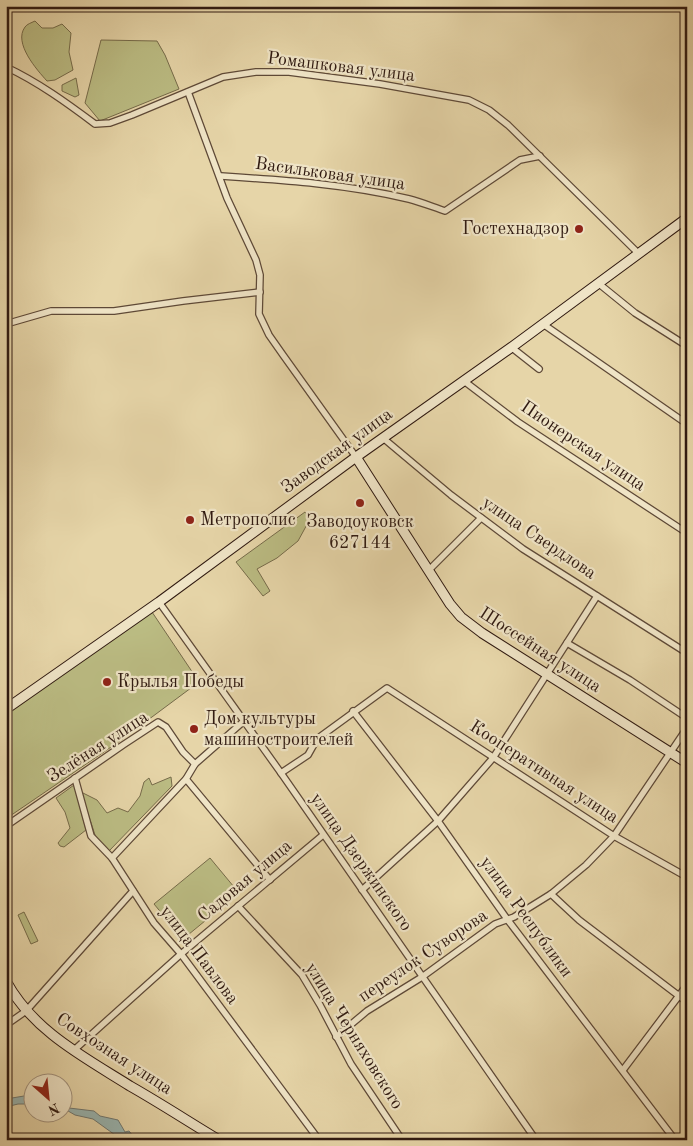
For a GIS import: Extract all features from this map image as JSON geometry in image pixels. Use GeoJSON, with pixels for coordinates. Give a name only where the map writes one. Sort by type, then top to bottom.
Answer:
{"type":"FeatureCollection","features":[{"type":"Feature","properties":{"kind":"street","name":"Ромашковая улица"},"geometry":{"type":"LineString","coordinates":[[6,67],[58,97],[95,124],[110,123],[223,77],[256,72],[288,72],[380,84],[469,100],[489,110],[508,125],[638,253]]}},
{"type":"Feature","properties":{"kind":"street"},"geometry":{"type":"LineString","coordinates":[[188,92],[227,198],[256,260],[260,275],[259,314],[269,335],[356,457]]}},
{"type":"Feature","properties":{"kind":"street","name":"Васильковая улица"},"geometry":{"type":"LineString","coordinates":[[220,176],[306,182],[365,191],[410,199],[445,211],[520,160],[540,156]]}},
{"type":"Feature","properties":{"kind":"street","name":"Заводская улица"},"geometry":{"type":"LineString","coordinates":[[6,709],[159,602],[687,218]]}},
{"type":"Feature","properties":{"kind":"street"},"geometry":{"type":"LineString","coordinates":[[598,283],[635,313],[687,346]]}},
{"type":"Feature","properties":{"kind":"street"},"geometry":{"type":"LineString","coordinates":[[6,324],[50,311],[114,311],[183,300],[260,292]]}},
{"type":"Feature","properties":{"kind":"street"},"geometry":{"type":"LineString","coordinates":[[543,324],[687,424]]}},
{"type":"Feature","properties":{"kind":"street"},"geometry":{"type":"LineString","coordinates":[[512,347],[539,369]]}},
{"type":"Feature","properties":{"kind":"street","name":"Пионерская улица"},"geometry":{"type":"LineString","coordinates":[[464,381],[518,422],[687,533]]}},
{"type":"Feature","properties":{"kind":"street","name":"улица Свердлова"},"geometry":{"type":"LineString","coordinates":[[383,438],[451,495],[523,549],[687,653]]}},
{"type":"Feature","properties":{"kind":"street","name":"Шоссейная улица"},"geometry":{"type":"LineString","coordinates":[[356,457],[428,571],[461,617],[482,633],[547,675],[687,763]]}},
{"type":"Feature","properties":{"kind":"street"},"geometry":{"type":"LineString","coordinates":[[428,571],[482,518]]}},
{"type":"Feature","properties":{"kind":"street"},"geometry":{"type":"LineString","coordinates":[[362,890],[438,821],[493,758],[597,596]]}},
{"type":"Feature","properties":{"kind":"street","name":"улица Дзержинского"},"geometry":{"type":"LineString","coordinates":[[159,602],[281,773],[536,1140]]}},
{"type":"Feature","properties":{"kind":"street"},"geometry":{"type":"LineString","coordinates":[[567,643],[630,680],[687,718]]}},
{"type":"Feature","properties":{"kind":"street","name":"Кооперативная улица"},"geometry":{"type":"LineString","coordinates":[[353,711],[387,688],[614,836],[687,877]]}},
{"type":"Feature","properties":{"kind":"street"},"geometry":{"type":"LineString","coordinates":[[281,773],[308,755],[317,739],[353,711]]}},
{"type":"Feature","properties":{"kind":"street","name":"улица Республики"},"geometry":{"type":"LineString","coordinates":[[353,711],[438,821],[507,919],[675,1140]]}},
{"type":"Feature","properties":{"kind":"street"},"geometry":{"type":"LineString","coordinates":[[112,858],[186,779],[195,764],[244,721]]}},
{"type":"Feature","properties":{"kind":"street","name":"Зелёная улица"},"geometry":{"type":"LineString","coordinates":[[6,826],[158,722],[166,727],[183,752],[195,764]]}},
{"type":"Feature","properties":{"kind":"street","name":"переулок Суворова"},"geometry":{"type":"LineString","coordinates":[[336,1037],[367,1011],[422,977],[496,924],[514,917],[551,894],[586,865],[614,836],[687,728]]}},
{"type":"Feature","properties":{"kind":"street","name":"улица Павлова"},"geometry":{"type":"LineString","coordinates":[[75,778],[90,836],[112,858],[154,923],[181,954],[319,1140]]}},
{"type":"Feature","properties":{"kind":"street"},"geometry":{"type":"LineString","coordinates":[[186,779],[270,880]]}},
{"type":"Feature","properties":{"kind":"street","name":"Садовая улица"},"geometry":{"type":"LineString","coordinates":[[73,1051],[181,954],[323,835]]}},
{"type":"Feature","properties":{"kind":"street"},"geometry":{"type":"LineString","coordinates":[[6,1025],[26,1010],[133,891]]}},
{"type":"Feature","properties":{"kind":"street"},"geometry":{"type":"LineString","coordinates":[[551,894],[579,920],[687,1002]]}},
{"type":"Feature","properties":{"kind":"street","name":"улица Черняховского"},"geometry":{"type":"LineString","coordinates":[[238,906],[302,975],[320,1004],[351,1064],[402,1140]]}},
{"type":"Feature","properties":{"kind":"street","name":"Совхозная улица"},"geometry":{"type":"LineString","coordinates":[[6,981],[26,1010],[43,1027],[73,1051],[219,1140]]}},
{"type":"Feature","properties":{"kind":"street"},"geometry":{"type":"LineString","coordinates":[[623,1070],[687,985]]}},
{"type":"Feature","properties":{"kind":"green space"},"geometry":{"type":"Polygon","coordinates":[[[35,21],[42,28],[53,28],[62,24],[71,33],[69,52],[73,70],[55,80],[47,81],[32,63],[24,48],[22,33],[26,26],[35,21]]]}},
{"type":"Feature","properties":{"kind":"green space"},"geometry":{"type":"Polygon","coordinates":[[[101,40],[157,41],[179,89],[100,121],[85,103],[101,40]]]}},
{"type":"Feature","properties":{"kind":"green space"},"geometry":{"type":"Polygon","coordinates":[[[76,78],[79,95],[75,97],[62,91],[62,85],[76,78]]]}},
{"type":"Feature","properties":{"kind":"green space"},"geometry":{"type":"Polygon","coordinates":[[[305,512],[310,519],[298,541],[277,558],[257,569],[270,591],[263,596],[236,562],[305,512]]]}},
{"type":"Feature","properties":{"kind":"green space"},"geometry":{"type":"Polygon","coordinates":[[[152,612],[199,682],[117,743],[10,816],[6,811],[6,712],[152,612]]]}},
{"type":"Feature","properties":{"kind":"green space"},"geometry":{"type":"Polygon","coordinates":[[[171,777],[172,786],[109,851],[96,838],[81,792],[97,800],[107,813],[118,808],[128,812],[140,796],[144,782],[149,778],[152,785],[171,777]]]}},
{"type":"Feature","properties":{"kind":"green space"},"geometry":{"type":"Polygon","coordinates":[[[74,785],[86,830],[64,847],[58,843],[70,828],[65,812],[56,798],[74,785]]]}},
{"type":"Feature","properties":{"kind":"green space"},"geometry":{"type":"Polygon","coordinates":[[[210,858],[239,893],[183,939],[154,904],[210,858]]]}},
{"type":"Feature","properties":{"kind":"green space"},"geometry":{"type":"Polygon","coordinates":[[[24,912],[38,941],[31,944],[18,915],[24,912]]]}},
{"type":"Feature","properties":{"kind":"water"},"geometry":{"type":"Polygon","coordinates":[[[22,1096],[22,1104],[6,1107],[6,1099],[22,1096]]]}},
{"type":"Feature","properties":{"kind":"water"},"geometry":{"type":"Polygon","coordinates":[[[72,1108],[94,1111],[100,1116],[118,1120],[125,1132],[129,1131],[135,1136],[135,1140],[122,1140],[93,1119],[72,1113],[72,1108]]]}},
{"type":"Feature","properties":{"kind":"place","name":"Гостехнадзор"},"geometry":{"type":"Point","coordinates":[579,229]}},
{"type":"Feature","properties":{"kind":"place","name":"Заводоуковск 627144"},"geometry":{"type":"Point","coordinates":[360,503]}},
{"type":"Feature","properties":{"kind":"place","name":"Метрополис"},"geometry":{"type":"Point","coordinates":[190,520]}},
{"type":"Feature","properties":{"kind":"place","name":"Крылья Победы"},"geometry":{"type":"Point","coordinates":[107,682]}},
{"type":"Feature","properties":{"kind":"place","name":"Дом культуры машиностроителей"},"geometry":{"type":"Point","coordinates":[194,729]}}]}
